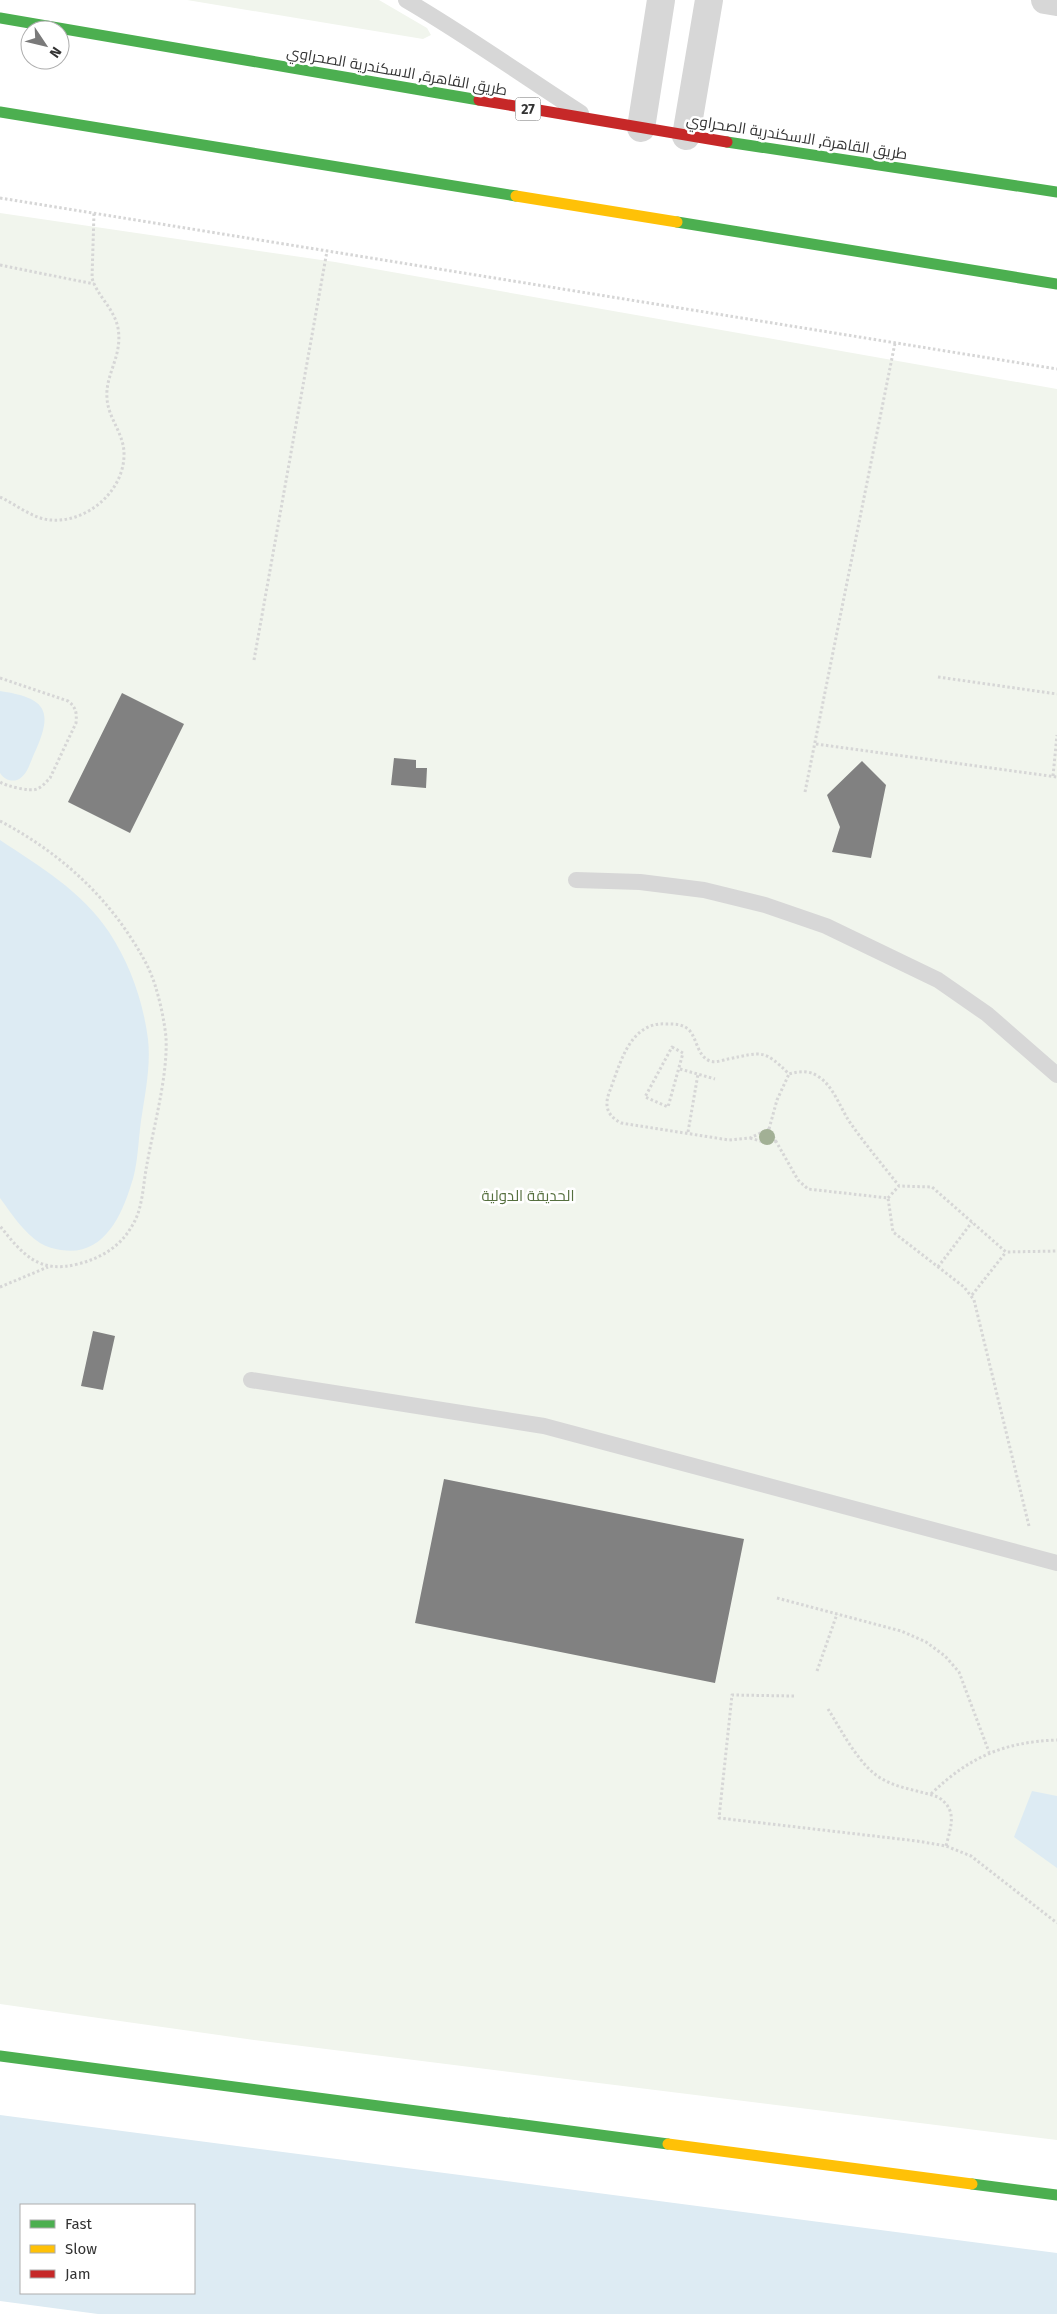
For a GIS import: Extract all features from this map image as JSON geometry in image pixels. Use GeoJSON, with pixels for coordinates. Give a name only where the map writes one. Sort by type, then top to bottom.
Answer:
{"type":"FeatureCollection","features":[{"type":"Feature","properties":{"kind":"main road","name":"طريق القاهرة, الاسكندرية الصحراوي"},"geometry":{"type":"LineString","coordinates":[[0,18],[686,136],[1057,192]]}},
{"type":"Feature","properties":{"kind":"main road"},"geometry":{"type":"LineString","coordinates":[[0,112],[1057,284]]}},
{"type":"Feature","properties":{"kind":"main road"},"geometry":{"type":"LineString","coordinates":[[0,2056],[1057,2195]]}},
{"type":"Feature","properties":{"kind":"street"},"geometry":{"type":"LineString","coordinates":[[640,128],[662,0]]}},
{"type":"Feature","properties":{"kind":"street"},"geometry":{"type":"LineString","coordinates":[[686,136],[710,0]]}},
{"type":"Feature","properties":{"kind":"street"},"geometry":{"type":"LineString","coordinates":[[1045,0],[1057,2]]}},
{"type":"Feature","properties":{"kind":"lane"},"geometry":{"type":"LineString","coordinates":[[406,0],[480,45],[593,120]]}},
{"type":"Feature","properties":{"kind":"lane"},"geometry":{"type":"LineString","coordinates":[[576,880],[640,882],[704,890],[765,905],[826,926],[938,980],[988,1014],[1057,1074]]}},
{"type":"Feature","properties":{"kind":"lane"},"geometry":{"type":"LineString","coordinates":[[251,1380],[544,1426],[1057,1563]]}},
{"type":"Feature","properties":{"kind":"path"},"geometry":{"type":"LineString","coordinates":[[0,198],[1057,369]]}},
{"type":"Feature","properties":{"kind":"path"},"geometry":{"type":"LineString","coordinates":[[0,497],[30,514],[46,519],[62,520],[80,515],[97,506],[110,493],[117,481],[124,456],[123,440],[110,412],[106,398],[107,385],[117,358],[118,328],[111,310],[92,278],[94,213]]}},
{"type":"Feature","properties":{"kind":"path"},"geometry":{"type":"LineString","coordinates":[[254,660],[327,251]]}},
{"type":"Feature","properties":{"kind":"path"},"geometry":{"type":"LineString","coordinates":[[0,264],[94,284]]}},
{"type":"Feature","properties":{"kind":"path"},"geometry":{"type":"LineString","coordinates":[[805,792],[895,343]]}},
{"type":"Feature","properties":{"kind":"path"},"geometry":{"type":"LineString","coordinates":[[938,677],[1057,694]]}},
{"type":"Feature","properties":{"kind":"path"},"geometry":{"type":"LineString","coordinates":[[0,678],[68,701],[77,714],[76,722],[50,778],[44,784],[32,790],[12,787],[0,782]]}},
{"type":"Feature","properties":{"kind":"path"},"geometry":{"type":"LineString","coordinates":[[816,744],[1055,776],[1057,735]]}},
{"type":"Feature","properties":{"kind":"path"},"geometry":{"type":"LineString","coordinates":[[0,821],[22,832],[58,858],[87,882],[102,899],[144,958],[155,983],[166,1037],[165,1065],[139,1212],[133,1225],[114,1248],[102,1256],[63,1268],[48,1267],[0,1287]]}},
{"type":"Feature","properties":{"kind":"path"},"geometry":{"type":"LineString","coordinates":[[777,1141],[767,1143],[750,1138],[718,1139],[688,1132],[621,1123],[610,1115],[606,1102],[630,1042],[635,1035],[648,1026],[658,1023],[682,1025],[688,1030],[702,1054],[709,1060],[717,1061],[762,1054],[770,1056],[789,1074]]}},
{"type":"Feature","properties":{"kind":"path"},"geometry":{"type":"LineString","coordinates":[[672,1047],[684,1054],[680,1069],[668,1106],[645,1097],[672,1047]]}},
{"type":"Feature","properties":{"kind":"path"},"geometry":{"type":"LineString","coordinates":[[680,1069],[715,1079]]}},
{"type":"Feature","properties":{"kind":"path"},"geometry":{"type":"LineString","coordinates":[[789,1074],[805,1072],[820,1077],[828,1086],[850,1122],[899,1186]]}},
{"type":"Feature","properties":{"kind":"path"},"geometry":{"type":"LineString","coordinates":[[688,1132],[698,1074]]}},
{"type":"Feature","properties":{"kind":"path"},"geometry":{"type":"LineString","coordinates":[[789,1074],[777,1100],[769,1129],[798,1180],[808,1189],[888,1198]]}},
{"type":"Feature","properties":{"kind":"path"},"geometry":{"type":"LineString","coordinates":[[750,1138],[769,1129]]}},
{"type":"Feature","properties":{"kind":"path"},"geometry":{"type":"LineString","coordinates":[[888,1198],[899,1186],[932,1187],[1006,1252],[1057,1251]]}},
{"type":"Feature","properties":{"kind":"path"},"geometry":{"type":"LineString","coordinates":[[888,1198],[893,1232],[972,1295],[976,1305],[1036,1558]]}},
{"type":"Feature","properties":{"kind":"path"},"geometry":{"type":"LineString","coordinates":[[938,1267],[972,1222]]}},
{"type":"Feature","properties":{"kind":"path"},"geometry":{"type":"LineString","coordinates":[[0,1226],[28,1255],[48,1267]]}},
{"type":"Feature","properties":{"kind":"path"},"geometry":{"type":"LineString","coordinates":[[972,1295],[1006,1252]]}},
{"type":"Feature","properties":{"kind":"path"},"geometry":{"type":"LineString","coordinates":[[777,1598],[901,1631],[926,1642],[945,1656],[959,1672],[989,1752]]}},
{"type":"Feature","properties":{"kind":"path"},"geometry":{"type":"LineString","coordinates":[[817,1671],[837,1614]]}},
{"type":"Feature","properties":{"kind":"path"},"geometry":{"type":"LineString","coordinates":[[794,1696],[732,1695],[719,1818],[918,1841],[946,1846],[971,1856],[1057,1923]]}},
{"type":"Feature","properties":{"kind":"path"},"geometry":{"type":"LineString","coordinates":[[828,1709],[866,1766],[877,1776],[887,1782],[931,1794],[944,1801],[952,1814],[953,1821],[946,1846]]}},
{"type":"Feature","properties":{"kind":"path"},"geometry":{"type":"LineString","coordinates":[[931,1794],[964,1766],[989,1752],[1017,1744],[1057,1740]]}},
{"type":"Feature","properties":{"kind":"green space"},"geometry":{"type":"Polygon","coordinates":[[[187,0],[379,0],[427,28],[431,35],[423,39],[187,0]]]}},
{"type":"Feature","properties":{"kind":"green space","name":"الحديقة الدولية"},"geometry":{"type":"Polygon","coordinates":[[[0,213],[335,262],[1057,389],[1057,2140],[254,2040],[0,2004],[0,213]]]}},
{"type":"Feature","properties":{"kind":"shaded area"},"geometry":{"type":"Polygon","coordinates":[[[0,691],[16,694],[37,703],[42,709],[44,717],[44,727],[28,769],[23,776],[14,781],[7,780],[0,773],[0,691]]]}},
{"type":"Feature","properties":{"kind":"shaded area"},"geometry":{"type":"Polygon","coordinates":[[[0,840],[73,892],[98,918],[117,944],[129,970],[139,997],[146,1025],[149,1049],[146,1090],[136,1162],[127,1198],[108,1232],[99,1241],[75,1251],[48,1247],[34,1239],[0,1198],[0,840]]]}},
{"type":"Feature","properties":{"kind":"shaded area"},"geometry":{"type":"Polygon","coordinates":[[[1032,1791],[1057,1796],[1057,1868],[1014,1837],[1032,1791]]]}},
{"type":"Feature","properties":{"kind":"shaded area"},"geometry":{"type":"Polygon","coordinates":[[[0,2115],[1057,2253],[1057,2314],[98,2314],[0,2301],[0,2115]]]}},
{"type":"Feature","properties":{"kind":"building"},"geometry":{"type":"Polygon","coordinates":[[[122,693],[184,724],[130,833],[68,802],[122,693]]]}},
{"type":"Feature","properties":{"kind":"building"},"geometry":{"type":"Polygon","coordinates":[[[394,758],[416,760],[416,768],[427,768],[426,788],[391,785],[394,758]]]}},
{"type":"Feature","properties":{"kind":"building"},"geometry":{"type":"Polygon","coordinates":[[[862,761],[886,785],[871,858],[832,852],[840,827],[827,795],[862,761]]]}},
{"type":"Feature","properties":{"kind":"building"},"geometry":{"type":"Polygon","coordinates":[[[93,1331],[115,1336],[103,1390],[81,1386],[93,1331]]]}},
{"type":"Feature","properties":{"kind":"building"},"geometry":{"type":"Polygon","coordinates":[[[444,1479],[744,1539],[715,1683],[415,1623],[444,1479]]]}},
{"type":"Feature","properties":{"kind":"traffic: fast"},"geometry":{"type":"LineString","coordinates":[[0,18],[479,100]]}},
{"type":"Feature","properties":{"kind":"traffic: fast"},"geometry":{"type":"LineString","coordinates":[[0,112],[516,196]]}},
{"type":"Feature","properties":{"kind":"traffic: fast"},"geometry":{"type":"LineString","coordinates":[[727,142],[1057,192]]}},
{"type":"Feature","properties":{"kind":"traffic: fast"},"geometry":{"type":"LineString","coordinates":[[677,222],[1057,284]]}},
{"type":"Feature","properties":{"kind":"traffic: fast"},"geometry":{"type":"LineString","coordinates":[[0,2056],[668,2144]]}},
{"type":"Feature","properties":{"kind":"traffic: fast"},"geometry":{"type":"LineString","coordinates":[[972,2184],[1057,2195]]}},
{"type":"Feature","properties":{"kind":"traffic: slow"},"geometry":{"type":"LineString","coordinates":[[516,196],[677,222]]}},
{"type":"Feature","properties":{"kind":"traffic: slow"},"geometry":{"type":"LineString","coordinates":[[668,2144],[972,2184]]}},
{"type":"Feature","properties":{"kind":"traffic: jam"},"geometry":{"type":"LineString","coordinates":[[479,100],[727,142]]}}]}
